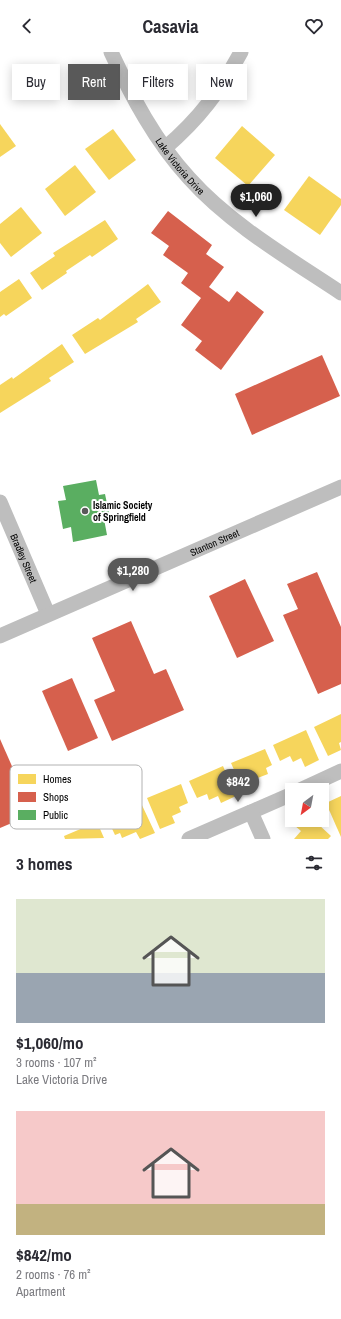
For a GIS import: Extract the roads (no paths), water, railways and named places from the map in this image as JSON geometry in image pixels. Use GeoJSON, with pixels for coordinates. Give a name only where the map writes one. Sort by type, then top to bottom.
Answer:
{"type":"FeatureCollection","features":[{"type":"Feature","properties":{"kind":"street","name":"Lake Victoria Drive"},"geometry":{"type":"LineString","coordinates":[[111,52],[141,113],[165,148],[189,178],[217,205],[341,293]]}},
{"type":"Feature","properties":{"kind":"street"},"geometry":{"type":"LineString","coordinates":[[165,148],[204,111],[242,52]]}},
{"type":"Feature","properties":{"kind":"street","name":"Stanton Street"},"geometry":{"type":"LineString","coordinates":[[0,636],[48,614],[339,492]]}},
{"type":"Feature","properties":{"kind":"street","name":"Bradley Street"},"geometry":{"type":"LineString","coordinates":[[0,502],[48,614]]}},
{"type":"Feature","properties":{"kind":"street"},"geometry":{"type":"LineString","coordinates":[[315,783],[341,771]]}},
{"type":"Feature","properties":{"kind":"street"},"geometry":{"type":"LineString","coordinates":[[189,839],[285,797]]}},
{"type":"Feature","properties":{"kind":"street"},"geometry":{"type":"LineString","coordinates":[[251,812],[263,839]]}},
{"type":"Feature","properties":{"kind":"place","name":"Islamic Society of Springfield"},"geometry":{"type":"Point","coordinates":[85,511]}}]}
